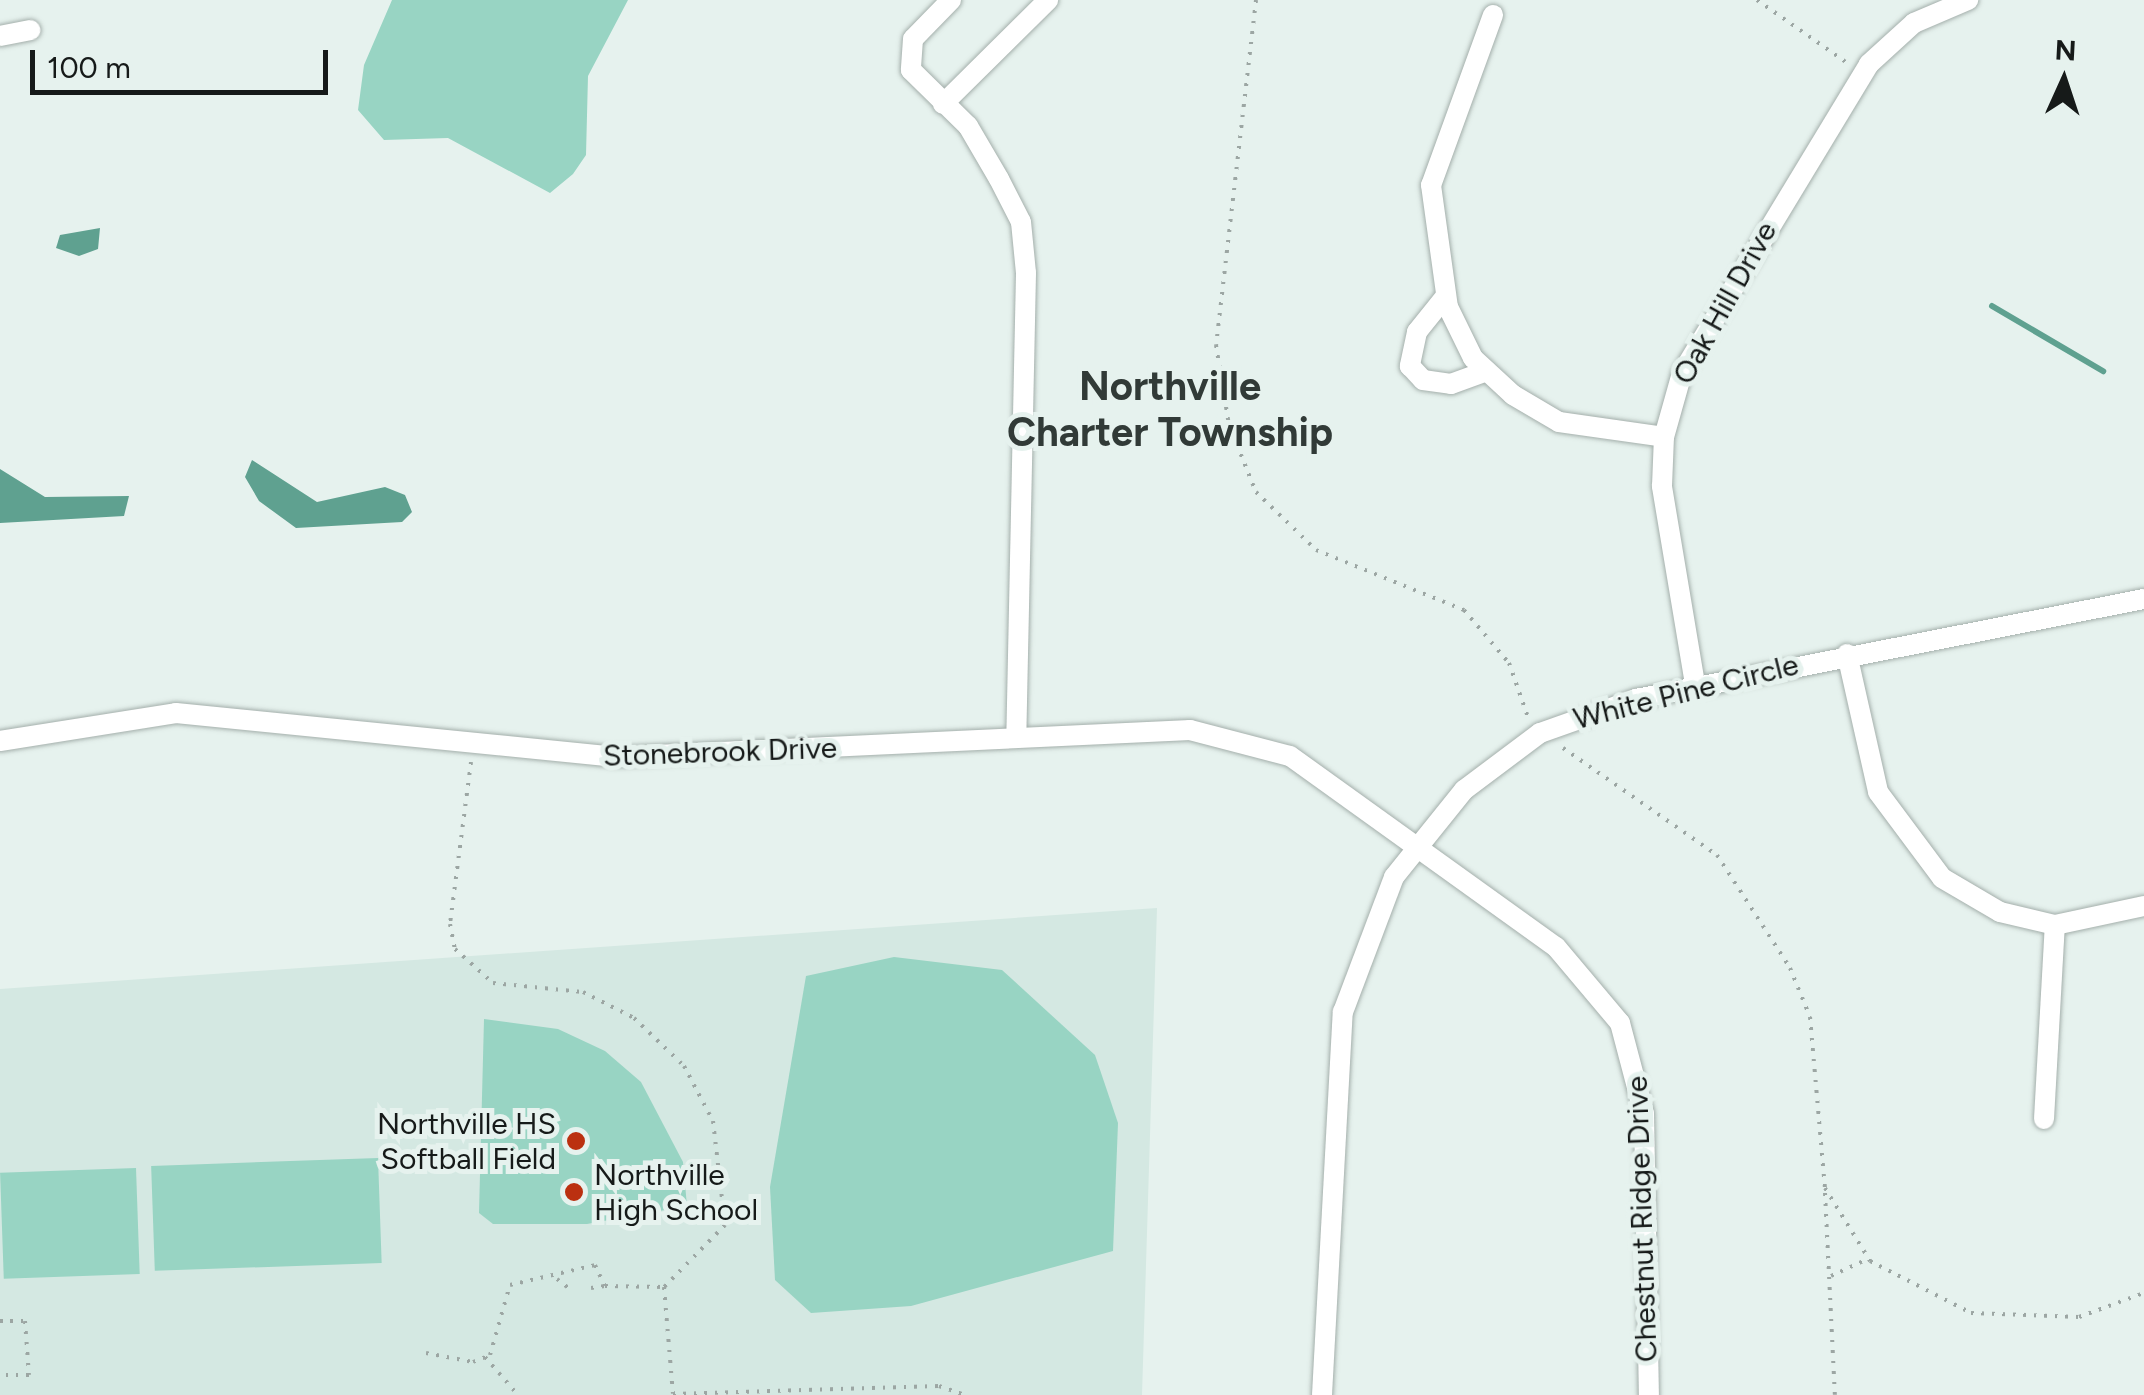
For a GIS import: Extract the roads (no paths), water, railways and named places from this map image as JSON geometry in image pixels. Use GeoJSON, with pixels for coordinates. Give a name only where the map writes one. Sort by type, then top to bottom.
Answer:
{"type":"FeatureCollection","features":[{"type":"Feature","properties":{"kind":"street"},"geometry":{"type":"LineString","coordinates":[[951,0],[908,53],[911,70],[968,126],[1021,222],[1016,735]]}},
{"type":"Feature","properties":{"kind":"street"},"geometry":{"type":"LineString","coordinates":[[943,104],[1048,0]]}},
{"type":"Feature","properties":{"kind":"street","name":"Oak Hill Drive"},"geometry":{"type":"LineString","coordinates":[[1695,684],[1666,523],[1664,437],[1692,350],[1862,74],[1914,23],[1968,0]]}},
{"type":"Feature","properties":{"kind":"street"},"geometry":{"type":"LineString","coordinates":[[1493,14],[1431,185],[1445,296],[1486,370],[1559,422],[1664,437]]}},
{"type":"Feature","properties":{"kind":"street"},"geometry":{"type":"LineString","coordinates":[[0,36],[30,30]]}},
{"type":"Feature","properties":{"kind":"street"},"geometry":{"type":"LineString","coordinates":[[1445,296],[1417,332],[1410,366],[1422,380],[1451,384],[1486,370]]}},
{"type":"Feature","properties":{"kind":"street","name":"White Pine Circle"},"geometry":{"type":"LineString","coordinates":[[1322,1395],[1344,1012],[1376,912],[1412,844],[1464,790],[1540,733],[1695,684],[2144,600]]}},
{"type":"Feature","properties":{"kind":"street"},"geometry":{"type":"LineString","coordinates":[[1847,654],[1870,764],[1895,826],[1967,896],[2055,924],[2144,906]]}},
{"type":"Feature","properties":{"kind":"street","name":"Stonebrook Drive"},"geometry":{"type":"LineString","coordinates":[[0,742],[176,712],[473,748],[752,757],[1016,735],[1190,730],[1240,739],[1310,768],[1412,844]]}},
{"type":"Feature","properties":{"kind":"street","name":"Chestnut Ridge Drive"},"geometry":{"type":"LineString","coordinates":[[1412,844],[1587,974],[1632,1048],[1644,1114],[1649,1395]]}},
{"type":"Feature","properties":{"kind":"street"},"geometry":{"type":"LineString","coordinates":[[2044,1118],[2055,924]]}},
{"type":"Feature","properties":{"kind":"waterway"},"geometry":{"type":"LineString","coordinates":[[1992,306],[2103,371]]}},
{"type":"Feature","properties":{"kind":"place","name":"Northville HS Softball Field"},"geometry":{"type":"Point","coordinates":[576,1141]}},
{"type":"Feature","properties":{"kind":"place","name":"Northville High School"},"geometry":{"type":"Point","coordinates":[574,1192]}},
{"type":"Feature","properties":{"kind":"district","name":"Northville Charter Township"},"geometry":{"type":"Point","coordinates":[1170,409]}}]}
